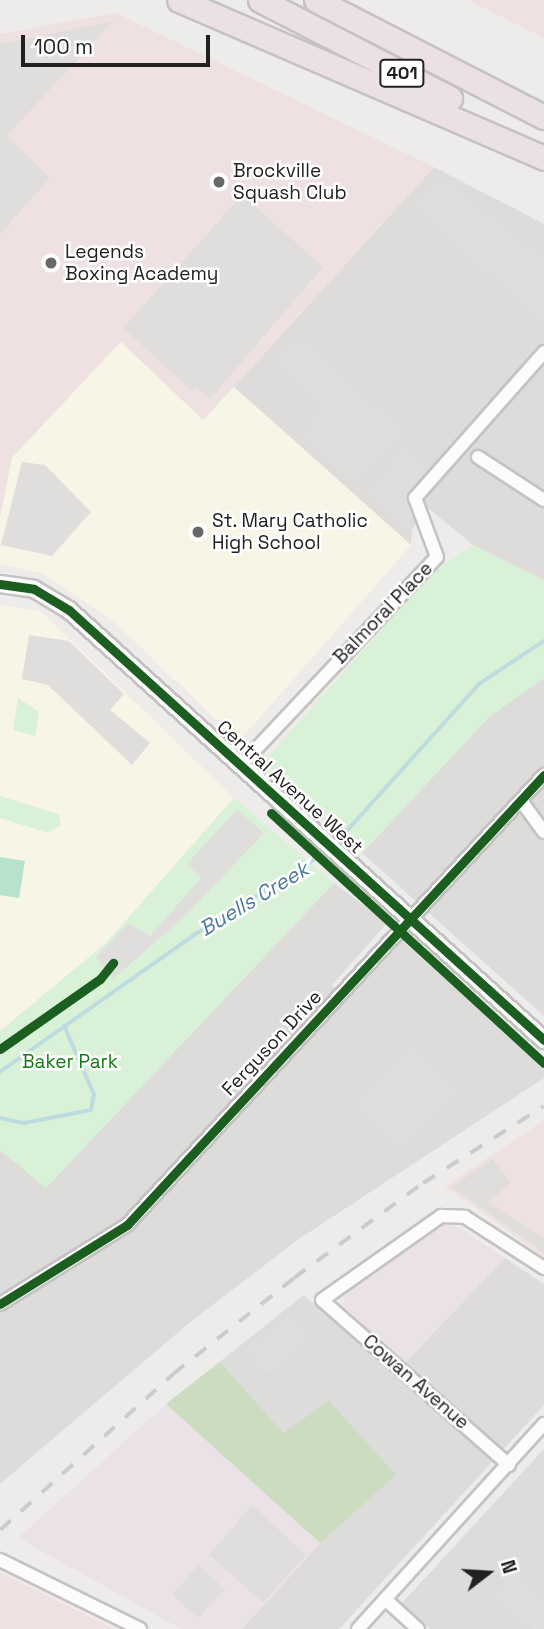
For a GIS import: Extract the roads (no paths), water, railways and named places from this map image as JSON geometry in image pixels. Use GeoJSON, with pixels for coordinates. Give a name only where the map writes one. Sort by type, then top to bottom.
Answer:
{"type":"FeatureCollection","features":[{"type":"Feature","properties":{"kind":"highway"},"geometry":{"type":"LineString","coordinates":[[179,0],[544,158]]}},
{"type":"Feature","properties":{"kind":"highway","name":"401"},"geometry":{"type":"LineString","coordinates":[[260,0],[544,147]]}},
{"type":"Feature","properties":{"kind":"highway","name":"401"},"geometry":{"type":"LineString","coordinates":[[316,0],[544,117]]}},
{"type":"Feature","properties":{"kind":"highway"},"geometry":{"type":"LineString","coordinates":[[351,0],[463,65],[498,94]]}},
{"type":"Feature","properties":{"kind":"street","name":"Balmoral Place"},"geometry":{"type":"LineString","coordinates":[[240,766],[437,557],[415,498],[544,352]]}},
{"type":"Feature","properties":{"kind":"street"},"geometry":{"type":"LineString","coordinates":[[478,457],[544,500]]}},
{"type":"Feature","properties":{"kind":"street","name":"Central Avenue West"},"geometry":{"type":"LineString","coordinates":[[0,584],[34,589],[69,610],[544,1040]]}},
{"type":"Feature","properties":{"kind":"street","name":"Ferguson Drive"},"geometry":{"type":"LineString","coordinates":[[0,1304],[127,1225],[522,802],[544,775]]}},
{"type":"Feature","properties":{"kind":"street"},"geometry":{"type":"LineString","coordinates":[[522,802],[544,832]]}},
{"type":"Feature","properties":{"kind":"street","name":"Cowan Avenue"},"geometry":{"type":"LineString","coordinates":[[509,1465],[322,1300],[442,1216],[465,1217],[544,1268]]}},
{"type":"Feature","properties":{"kind":"street"},"geometry":{"type":"LineString","coordinates":[[358,1629],[544,1424]]}},
{"type":"Feature","properties":{"kind":"street"},"geometry":{"type":"LineString","coordinates":[[0,1560],[140,1629]]}},
{"type":"Feature","properties":{"kind":"street"},"geometry":{"type":"LineString","coordinates":[[386,1600],[418,1629]]}},
{"type":"Feature","properties":{"kind":"waterway","name":"Buells Creek"},"geometry":{"type":"LineString","coordinates":[[336,843],[479,684],[544,641]]}},
{"type":"Feature","properties":{"kind":"waterway","name":"Buells Creek"},"geometry":{"type":"LineString","coordinates":[[0,1072],[194,935],[328,851]]}},
{"type":"Feature","properties":{"kind":"waterway"},"geometry":{"type":"LineString","coordinates":[[0,1118],[24,1123],[91,1110],[94,1095],[64,1026]]}},
{"type":"Feature","properties":{"kind":"railway"},"geometry":{"type":"LineString","coordinates":[[0,1530],[173,1374],[294,1278],[423,1183],[544,1106]]}},
{"type":"Feature","properties":{"kind":"place","name":"Brockville Squash Club"},"geometry":{"type":"Point","coordinates":[219,182]}},
{"type":"Feature","properties":{"kind":"place","name":"Legends Boxing Academy"},"geometry":{"type":"Point","coordinates":[51,263]}},
{"type":"Feature","properties":{"kind":"place","name":"St. Mary Catholic High School"},"geometry":{"type":"Point","coordinates":[198,532]}},
{"type":"Feature","properties":{"kind":"park label","name":"Baker Park"},"geometry":{"type":"Point","coordinates":[70,1062]}}]}
